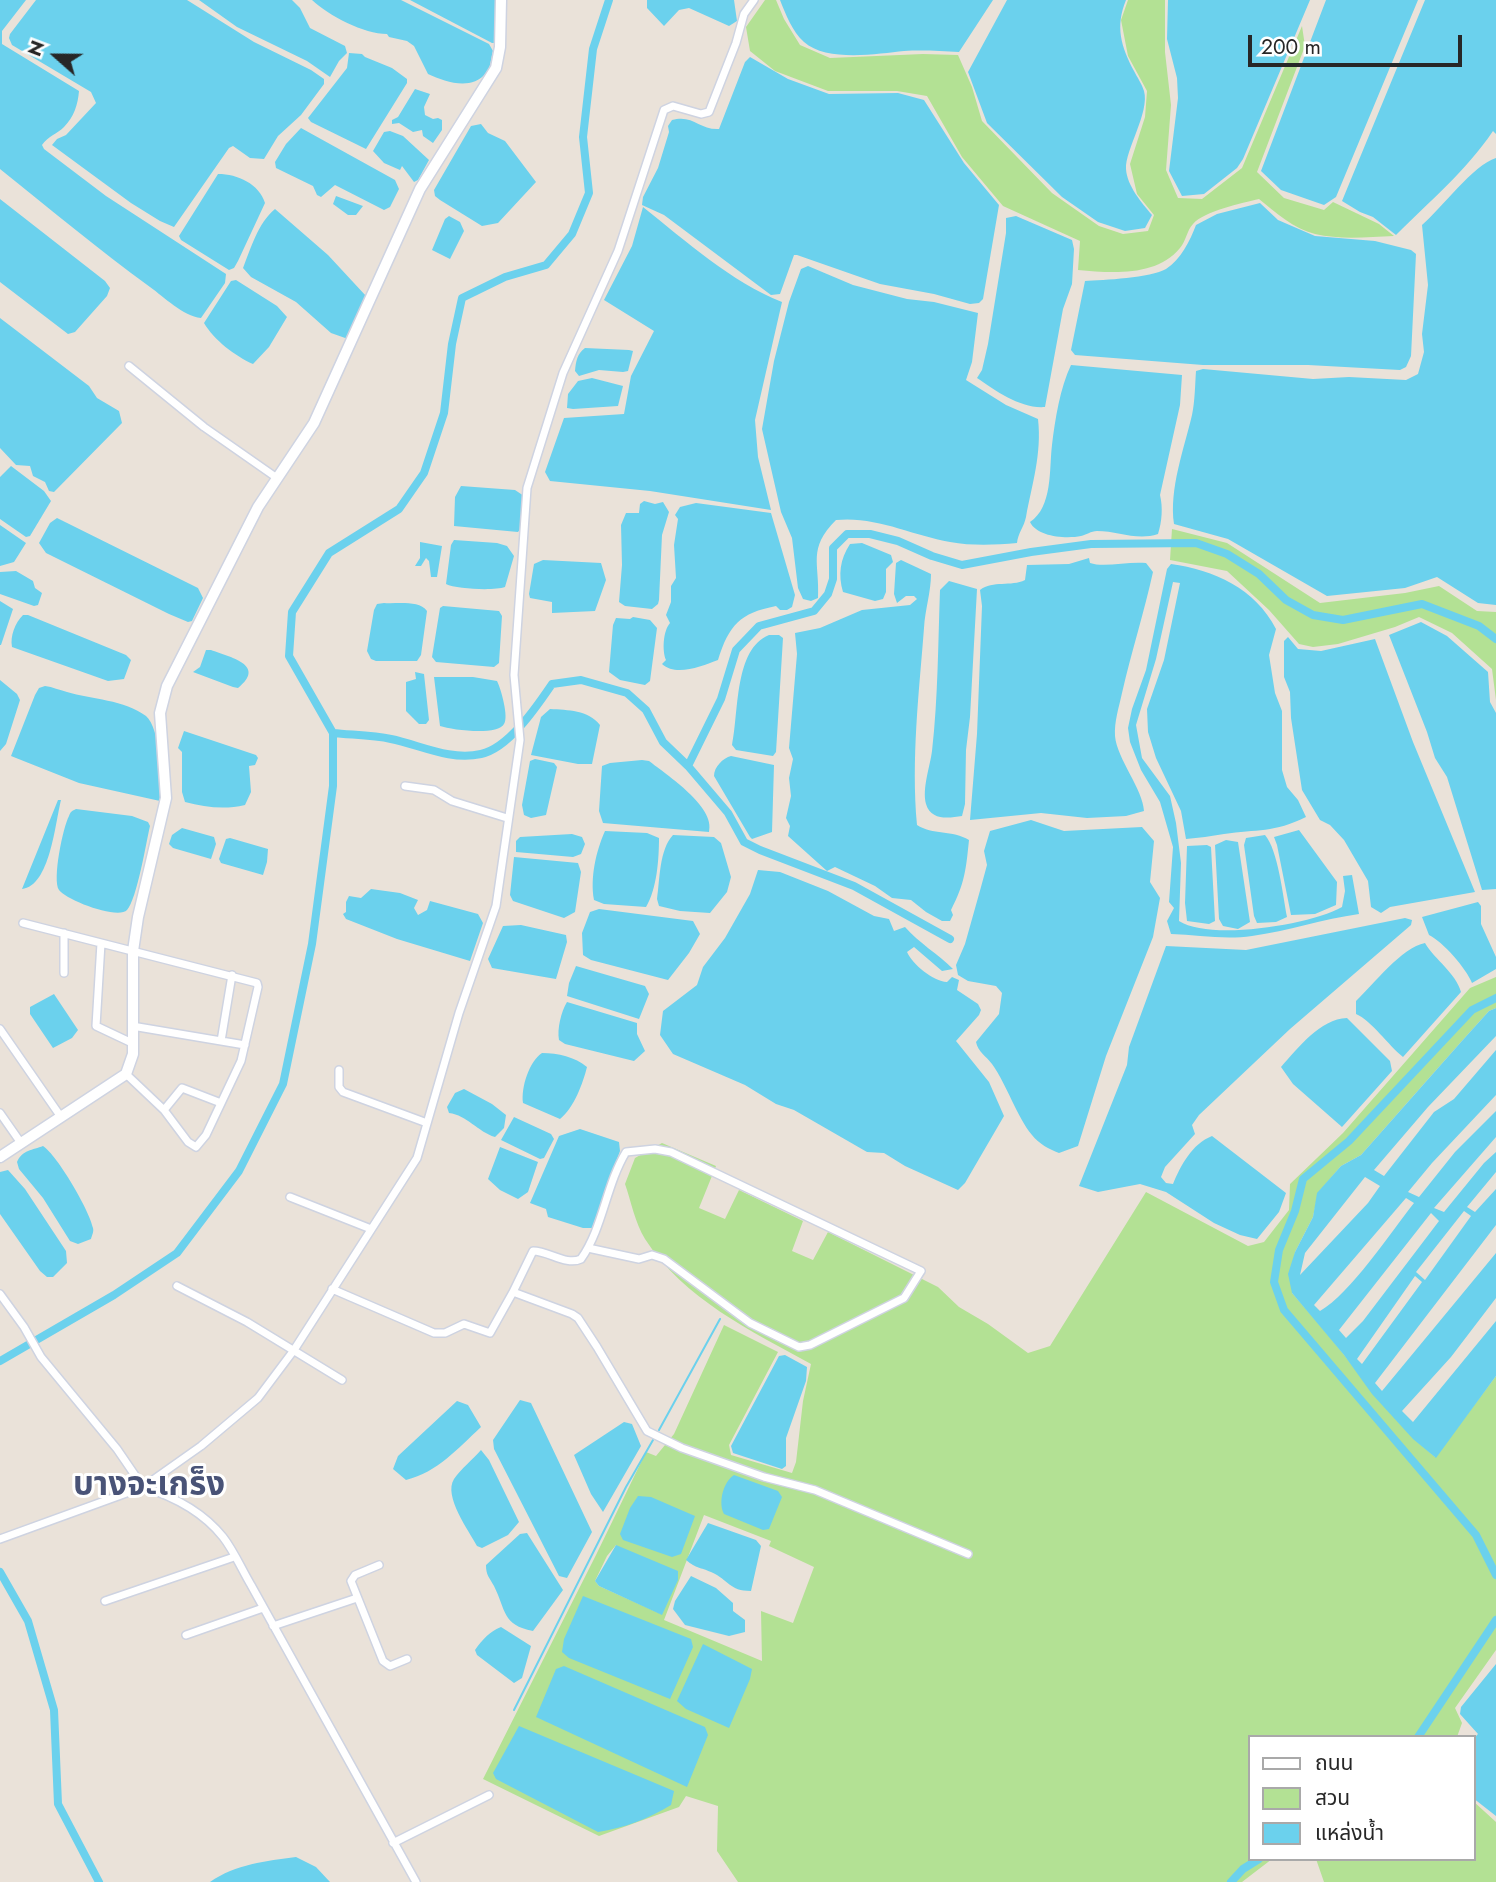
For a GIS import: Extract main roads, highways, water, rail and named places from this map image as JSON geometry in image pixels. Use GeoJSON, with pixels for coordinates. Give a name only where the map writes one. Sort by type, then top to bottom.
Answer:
{"type":"FeatureCollection","features":[{"type":"Feature","properties":{"kind":"water"},"geometry":{"type":"Polygon","coordinates":[[[0,0],[26,0],[2,31],[2,44],[79,91],[70,119],[44,142],[44,149],[106,196],[226,274],[225,283],[201,318],[174,306],[0,169],[0,0]]]}},
{"type":"Feature","properties":{"kind":"water"},"geometry":{"type":"Polygon","coordinates":[[[36,0],[187,0],[254,42],[311,70],[324,79],[324,84],[301,115],[278,136],[264,159],[250,158],[233,146],[229,148],[174,227],[131,203],[52,145],[66,135],[96,103],[91,92],[12,45],[10,34],[36,0]]]}},
{"type":"Feature","properties":{"kind":"water"},"geometry":{"type":"Polygon","coordinates":[[[199,0],[292,0],[300,8],[310,28],[345,46],[347,53],[330,77],[307,61],[237,27],[199,0]]]}},
{"type":"Feature","properties":{"kind":"water"},"geometry":{"type":"Polygon","coordinates":[[[312,0],[401,0],[489,44],[493,51],[489,68],[480,79],[473,82],[450,82],[435,77],[428,74],[414,46],[407,41],[347,23],[312,0]]]}},
{"type":"Feature","properties":{"kind":"water"},"geometry":{"type":"Polygon","coordinates":[[[410,0],[498,0],[496,43],[492,43],[410,0]]]}},
{"type":"Feature","properties":{"kind":"water"},"geometry":{"type":"Polygon","coordinates":[[[647,0],[734,0],[737,21],[729,26],[689,8],[679,10],[664,26],[647,8],[647,0]]]}},
{"type":"Feature","properties":{"kind":"water"},"geometry":{"type":"Polygon","coordinates":[[[780,0],[993,0],[959,52],[911,51],[852,55],[825,52],[804,42],[793,28],[780,0]]]}},
{"type":"Feature","properties":{"kind":"water"},"geometry":{"type":"Polygon","coordinates":[[[1007,0],[1126,0],[1121,19],[1121,36],[1143,88],[1145,100],[1126,169],[1132,188],[1152,215],[1145,228],[1125,231],[1098,222],[1062,197],[987,123],[968,72],[1007,0]]]}},
{"type":"Feature","properties":{"kind":"water"},"geometry":{"type":"Polygon","coordinates":[[[1168,0],[1310,0],[1243,159],[1237,168],[1204,194],[1182,196],[1169,171],[1178,98],[1177,78],[1167,39],[1168,0]]]}},
{"type":"Feature","properties":{"kind":"water"},"geometry":{"type":"Polygon","coordinates":[[[1326,0],[1418,0],[1336,197],[1324,205],[1281,190],[1261,171],[1326,0]]]}},
{"type":"Feature","properties":{"kind":"water"},"geometry":{"type":"Polygon","coordinates":[[[1425,0],[1496,0],[1496,134],[1493,131],[1459,173],[1396,235],[1373,217],[1342,201],[1425,0]]]}},
{"type":"Feature","properties":{"kind":"water"},"geometry":{"type":"Polygon","coordinates":[[[349,53],[362,54],[392,68],[407,79],[366,149],[311,122],[308,118],[347,68],[349,53]]]}},
{"type":"Feature","properties":{"kind":"water"},"geometry":{"type":"Polygon","coordinates":[[[750,57],[788,79],[829,94],[898,93],[924,100],[964,163],[999,205],[983,299],[979,303],[970,304],[880,284],[797,255],[794,255],[780,294],[771,295],[664,215],[642,205],[643,197],[658,168],[669,132],[668,126],[672,120],[691,120],[712,129],[719,129],[745,62],[750,57]]]}},
{"type":"Feature","properties":{"kind":"water"},"geometry":{"type":"Polygon","coordinates":[[[415,89],[430,94],[424,107],[425,115],[442,120],[442,130],[433,143],[423,136],[422,130],[413,132],[399,123],[392,124],[392,120],[398,117],[415,89]]]}},
{"type":"Feature","properties":{"kind":"water"},"geometry":{"type":"Polygon","coordinates":[[[481,124],[488,133],[505,141],[536,182],[498,223],[482,226],[440,200],[435,196],[434,190],[471,126],[481,124]]]}},
{"type":"Feature","properties":{"kind":"water"},"geometry":{"type":"Polygon","coordinates":[[[301,128],[395,180],[399,189],[390,207],[384,210],[335,185],[321,197],[313,186],[276,168],[275,162],[286,144],[301,128]]]}},
{"type":"Feature","properties":{"kind":"water"},"geometry":{"type":"Polygon","coordinates":[[[390,131],[403,136],[429,160],[418,180],[414,182],[402,166],[400,170],[384,163],[373,151],[384,132],[390,131]]]}},
{"type":"Feature","properties":{"kind":"water"},"geometry":{"type":"Polygon","coordinates":[[[1496,158],[1496,605],[1478,603],[1437,577],[1405,588],[1327,596],[1228,539],[1174,524],[1175,483],[1193,410],[1196,371],[1203,369],[1313,379],[1349,377],[1406,380],[1418,374],[1424,352],[1422,334],[1428,285],[1422,225],[1468,178],[1496,158]]]}},
{"type":"Feature","properties":{"kind":"water"},"geometry":{"type":"Polygon","coordinates":[[[218,174],[247,181],[258,190],[265,203],[238,261],[234,268],[229,270],[181,240],[179,236],[218,174]]]}},
{"type":"Feature","properties":{"kind":"water"},"geometry":{"type":"Polygon","coordinates":[[[336,196],[363,206],[356,215],[348,215],[333,204],[336,196]]]}},
{"type":"Feature","properties":{"kind":"water"},"geometry":{"type":"Polygon","coordinates":[[[0,199],[105,281],[110,288],[107,296],[75,332],[68,334],[0,282],[0,199]]]}},
{"type":"Feature","properties":{"kind":"water"},"geometry":{"type":"Polygon","coordinates":[[[1260,203],[1278,220],[1315,236],[1375,241],[1411,250],[1416,254],[1411,356],[1406,367],[1400,370],[1308,365],[1203,365],[1075,355],[1071,350],[1085,281],[1139,276],[1166,269],[1184,249],[1196,225],[1217,214],[1260,203]]]}},
{"type":"Feature","properties":{"kind":"water"},"geometry":{"type":"Polygon","coordinates":[[[643,207],[727,272],[782,302],[755,420],[758,457],[771,510],[650,491],[550,481],[545,472],[564,418],[624,414],[631,376],[654,331],[604,300],[632,246],[643,207]]]}},
{"type":"Feature","properties":{"kind":"water"},"geometry":{"type":"Polygon","coordinates":[[[275,209],[328,255],[366,296],[348,339],[331,333],[296,302],[251,277],[243,268],[260,229],[275,209]]]}},
{"type":"Feature","properties":{"kind":"water"},"geometry":{"type":"Polygon","coordinates":[[[449,216],[460,222],[464,231],[450,259],[432,250],[445,219],[449,216]]]}},
{"type":"Feature","properties":{"kind":"water"},"geometry":{"type":"Polygon","coordinates":[[[1016,216],[1072,240],[1074,249],[1072,284],[1063,309],[1045,407],[1018,402],[977,378],[982,370],[988,344],[1006,233],[1006,218],[1016,216]]]}},
{"type":"Feature","properties":{"kind":"water"},"geometry":{"type":"Polygon","coordinates":[[[808,266],[853,285],[978,313],[972,362],[966,380],[1006,405],[1038,419],[1036,469],[1026,517],[1017,543],[958,543],[879,523],[836,520],[827,530],[818,548],[818,598],[811,601],[803,599],[798,588],[792,538],[781,512],[762,429],[774,361],[789,302],[801,269],[808,266]]]}},
{"type":"Feature","properties":{"kind":"water"},"geometry":{"type":"Polygon","coordinates":[[[236,280],[277,306],[287,317],[269,347],[253,364],[226,347],[204,323],[231,281],[236,280]]]}},
{"type":"Feature","properties":{"kind":"water"},"geometry":{"type":"Polygon","coordinates":[[[0,318],[89,386],[97,398],[119,411],[122,423],[54,492],[49,491],[45,482],[33,476],[30,466],[16,465],[0,448],[0,318]]]}},
{"type":"Feature","properties":{"kind":"water"},"geometry":{"type":"Polygon","coordinates":[[[585,348],[633,351],[628,371],[599,370],[579,376],[575,371],[576,361],[585,348]]]}},
{"type":"Feature","properties":{"kind":"water"},"geometry":{"type":"Polygon","coordinates":[[[1071,365],[1182,375],[1180,405],[1160,495],[1162,514],[1158,534],[1135,536],[1097,531],[1081,536],[1060,537],[1039,531],[1030,522],[1043,507],[1046,497],[1056,415],[1071,365]]]}},
{"type":"Feature","properties":{"kind":"water"},"geometry":{"type":"Polygon","coordinates":[[[592,378],[623,386],[618,406],[567,408],[568,394],[578,381],[592,378]]]}},
{"type":"Feature","properties":{"kind":"water"},"geometry":{"type":"Polygon","coordinates":[[[11,466],[44,491],[51,501],[30,536],[26,537],[0,519],[0,477],[11,466]]]}},
{"type":"Feature","properties":{"kind":"water"},"geometry":{"type":"Polygon","coordinates":[[[461,486],[515,490],[524,496],[521,528],[518,532],[454,526],[455,497],[461,486]]]}},
{"type":"Feature","properties":{"kind":"water"},"geometry":{"type":"Polygon","coordinates":[[[644,501],[655,504],[663,502],[669,512],[662,535],[659,600],[652,609],[625,606],[619,602],[621,525],[626,513],[639,513],[640,504],[644,501]]]}},
{"type":"Feature","properties":{"kind":"water"},"geometry":{"type":"Polygon","coordinates":[[[696,503],[771,513],[795,595],[792,607],[787,610],[780,610],[776,606],[753,612],[738,622],[727,638],[718,660],[689,669],[674,670],[662,664],[666,660],[664,641],[670,623],[666,615],[671,602],[671,586],[676,578],[674,545],[678,519],[675,515],[680,507],[696,503]]]}},
{"type":"Feature","properties":{"kind":"water"},"geometry":{"type":"Polygon","coordinates":[[[57,518],[198,588],[203,598],[192,621],[188,622],[169,614],[46,553],[39,543],[50,523],[57,518]]]}},
{"type":"Feature","properties":{"kind":"water"},"geometry":{"type":"Polygon","coordinates":[[[0,525],[26,543],[14,562],[0,566],[0,525]]]}},
{"type":"Feature","properties":{"kind":"water"},"geometry":{"type":"Polygon","coordinates":[[[454,540],[507,546],[514,556],[505,587],[475,589],[446,584],[454,540]]]}},
{"type":"Feature","properties":{"kind":"water"},"geometry":{"type":"Polygon","coordinates":[[[420,542],[442,546],[437,577],[431,577],[429,561],[426,558],[421,566],[415,566],[420,558],[420,542]]]}},
{"type":"Feature","properties":{"kind":"water"},"geometry":{"type":"Polygon","coordinates":[[[862,543],[891,555],[893,562],[886,569],[886,592],[883,599],[875,601],[843,592],[840,573],[844,555],[850,544],[862,543]]]}},
{"type":"Feature","properties":{"kind":"water"},"geometry":{"type":"Polygon","coordinates":[[[1089,558],[1090,563],[1096,564],[1146,563],[1153,572],[1115,731],[1120,754],[1143,802],[1144,811],[1126,816],[1087,818],[1041,813],[970,820],[977,734],[982,606],[980,590],[991,585],[1025,580],[1027,565],[1069,564],[1089,558]]]}},
{"type":"Feature","properties":{"kind":"water"},"geometry":{"type":"Polygon","coordinates":[[[543,560],[601,563],[606,580],[595,611],[552,613],[552,602],[530,598],[534,564],[543,560]]]}},
{"type":"Feature","properties":{"kind":"water"},"geometry":{"type":"Polygon","coordinates":[[[901,560],[931,574],[916,726],[917,825],[969,840],[964,876],[951,910],[953,915],[950,921],[942,921],[911,900],[892,898],[875,886],[835,867],[827,871],[788,836],[790,826],[786,818],[791,796],[789,778],[793,759],[789,748],[797,654],[795,633],[820,628],[862,610],[910,605],[917,599],[914,596],[906,596],[897,603],[894,594],[896,563],[901,560]]]}},
{"type":"Feature","properties":{"kind":"water"},"geometry":{"type":"Polygon","coordinates":[[[1171,564],[1203,571],[1232,583],[1257,602],[1276,629],[1269,655],[1275,693],[1282,711],[1282,770],[1287,787],[1298,800],[1306,817],[1275,828],[1186,839],[1181,811],[1156,758],[1148,732],[1147,709],[1164,660],[1180,583],[1173,582],[1156,659],[1136,725],[1142,758],[1170,796],[1176,823],[1181,863],[1179,921],[1213,930],[1236,930],[1307,920],[1342,907],[1345,891],[1343,876],[1352,875],[1359,914],[1242,937],[1171,934],[1167,921],[1174,908],[1169,902],[1173,847],[1160,802],[1141,770],[1130,742],[1128,728],[1146,670],[1167,569],[1171,564]]]}},
{"type":"Feature","properties":{"kind":"water"},"geometry":{"type":"Polygon","coordinates":[[[16,571],[33,581],[35,588],[42,593],[38,605],[0,594],[0,572],[16,571]]]}},
{"type":"Feature","properties":{"kind":"water"},"geometry":{"type":"Polygon","coordinates":[[[949,581],[977,589],[965,804],[962,816],[946,818],[936,816],[928,809],[925,791],[936,711],[940,590],[949,581]]]}},
{"type":"Feature","properties":{"kind":"water"},"geometry":{"type":"Polygon","coordinates":[[[0,601],[13,609],[1,645],[0,645],[0,601]]]}},
{"type":"Feature","properties":{"kind":"water"},"geometry":{"type":"Polygon","coordinates":[[[377,604],[414,604],[427,611],[421,655],[417,661],[371,659],[367,651],[374,610],[377,604]]]}},
{"type":"Feature","properties":{"kind":"water"},"geometry":{"type":"Polygon","coordinates":[[[443,606],[499,611],[502,616],[499,663],[494,667],[436,662],[432,657],[440,608],[443,606]]]}},
{"type":"Feature","properties":{"kind":"water"},"geometry":{"type":"Polygon","coordinates":[[[23,615],[126,655],[131,660],[124,679],[108,681],[12,647],[14,630],[23,615]]]}},
{"type":"Feature","properties":{"kind":"water"},"geometry":{"type":"Polygon","coordinates":[[[616,618],[650,620],[657,628],[650,681],[645,685],[620,680],[609,672],[616,618]]]}},
{"type":"Feature","properties":{"kind":"water"},"geometry":{"type":"Polygon","coordinates":[[[1421,622],[1447,636],[1488,672],[1490,702],[1496,713],[1496,889],[1482,890],[1447,777],[1435,758],[1389,635],[1421,622]]]}},
{"type":"Feature","properties":{"kind":"water"},"geometry":{"type":"Polygon","coordinates":[[[769,635],[783,638],[776,752],[773,756],[736,750],[732,745],[744,668],[749,654],[758,642],[769,635]]]}},
{"type":"Feature","properties":{"kind":"water"},"geometry":{"type":"Polygon","coordinates":[[[1288,637],[1298,649],[1321,651],[1375,639],[1413,742],[1475,892],[1390,907],[1381,913],[1371,907],[1368,881],[1344,840],[1330,825],[1320,820],[1302,790],[1291,718],[1290,692],[1284,677],[1284,641],[1288,637]]]}},
{"type":"Feature","properties":{"kind":"water"},"geometry":{"type":"Polygon","coordinates":[[[206,650],[242,663],[249,673],[246,680],[238,688],[193,672],[200,667],[206,650]]]}},
{"type":"Feature","properties":{"kind":"water"},"geometry":{"type":"Polygon","coordinates":[[[415,672],[424,674],[429,720],[426,724],[419,724],[406,711],[406,682],[416,679],[415,672]]]}},
{"type":"Feature","properties":{"kind":"water"},"geometry":{"type":"Polygon","coordinates":[[[434,677],[473,677],[497,681],[505,709],[504,724],[500,728],[484,731],[440,726],[434,677]]]}},
{"type":"Feature","properties":{"kind":"water"},"geometry":{"type":"Polygon","coordinates":[[[0,680],[17,694],[20,700],[6,744],[0,751],[0,680]]]}},
{"type":"Feature","properties":{"kind":"water"},"geometry":{"type":"Polygon","coordinates":[[[45,686],[118,703],[146,716],[151,722],[158,743],[160,801],[79,783],[11,756],[35,695],[39,688],[45,686]]]}},
{"type":"Feature","properties":{"kind":"water"},"geometry":{"type":"Polygon","coordinates":[[[550,709],[584,714],[600,725],[592,764],[531,755],[541,717],[550,709]]]}},
{"type":"Feature","properties":{"kind":"water"},"geometry":{"type":"Polygon","coordinates":[[[184,731],[256,755],[258,758],[255,765],[249,766],[251,792],[245,805],[215,807],[185,802],[182,792],[182,752],[178,748],[184,731]]]}},
{"type":"Feature","properties":{"kind":"water"},"geometry":{"type":"Polygon","coordinates":[[[731,756],[774,765],[772,832],[752,839],[714,776],[720,763],[731,756]]]}},
{"type":"Feature","properties":{"kind":"water"},"geometry":{"type":"Polygon","coordinates":[[[535,759],[554,763],[557,767],[546,815],[531,818],[524,815],[522,805],[530,761],[535,759]]]}},
{"type":"Feature","properties":{"kind":"water"},"geometry":{"type":"Polygon","coordinates":[[[649,761],[667,774],[698,802],[709,822],[709,832],[603,823],[599,811],[602,766],[649,761]]]}},
{"type":"Feature","properties":{"kind":"water"},"geometry":{"type":"Polygon","coordinates":[[[58,800],[61,800],[45,866],[31,885],[22,889],[58,800]]]}},
{"type":"Feature","properties":{"kind":"water"},"geometry":{"type":"Polygon","coordinates":[[[76,809],[132,816],[148,822],[150,826],[141,870],[127,910],[114,912],[92,908],[71,899],[59,890],[57,876],[61,842],[70,814],[76,809]]]}},
{"type":"Feature","properties":{"kind":"water"},"geometry":{"type":"Polygon","coordinates":[[[1031,820],[1064,831],[1142,827],[1154,841],[1150,882],[1160,898],[1153,937],[1106,1056],[1078,1146],[1059,1153],[1044,1146],[1032,1135],[997,1072],[977,1045],[976,1042],[999,1014],[1002,993],[996,986],[968,981],[958,975],[956,965],[965,944],[987,865],[984,851],[990,831],[1031,820]]]}},
{"type":"Feature","properties":{"kind":"water"},"geometry":{"type":"Polygon","coordinates":[[[182,828],[214,837],[216,844],[211,859],[173,848],[169,844],[172,835],[182,828]]]}},
{"type":"Feature","properties":{"kind":"water"},"geometry":{"type":"Polygon","coordinates":[[[1299,830],[1337,882],[1336,905],[1315,914],[1291,915],[1274,837],[1299,830]]]}},
{"type":"Feature","properties":{"kind":"water"},"geometry":{"type":"Polygon","coordinates":[[[605,831],[647,833],[659,838],[655,883],[646,907],[604,904],[594,900],[595,865],[605,831]]]}},
{"type":"Feature","properties":{"kind":"water"},"geometry":{"type":"Polygon","coordinates":[[[572,834],[582,837],[585,844],[581,854],[573,857],[516,852],[516,841],[520,837],[572,834]]]}},
{"type":"Feature","properties":{"kind":"water"},"geometry":{"type":"Polygon","coordinates":[[[673,835],[714,837],[721,843],[731,877],[727,892],[710,913],[659,906],[657,899],[663,857],[673,835]]]}},
{"type":"Feature","properties":{"kind":"water"},"geometry":{"type":"Polygon","coordinates":[[[1265,835],[1277,862],[1287,917],[1276,922],[1257,923],[1244,845],[1246,838],[1265,835]]]}},
{"type":"Feature","properties":{"kind":"water"},"geometry":{"type":"Polygon","coordinates":[[[226,839],[268,849],[263,875],[221,863],[219,859],[226,839]]]}},
{"type":"Feature","properties":{"kind":"water"},"geometry":{"type":"Polygon","coordinates":[[[1226,840],[1238,842],[1250,922],[1238,929],[1223,926],[1219,919],[1215,845],[1226,840]]]}},
{"type":"Feature","properties":{"kind":"water"},"geometry":{"type":"Polygon","coordinates":[[[1187,846],[1211,847],[1215,921],[1209,924],[1187,921],[1185,903],[1187,846]]]}},
{"type":"Feature","properties":{"kind":"water"},"geometry":{"type":"Polygon","coordinates":[[[514,857],[578,863],[581,872],[575,912],[564,918],[513,901],[510,895],[514,857]]]}},
{"type":"Feature","properties":{"kind":"water"},"geometry":{"type":"Polygon","coordinates":[[[758,870],[780,872],[828,891],[874,916],[889,919],[894,931],[905,927],[953,969],[942,971],[914,947],[907,952],[914,962],[936,979],[947,982],[952,977],[959,980],[957,990],[978,1004],[981,1010],[979,1015],[956,1041],[989,1082],[1004,1116],[965,1183],[958,1190],[905,1166],[884,1153],[867,1152],[745,1085],[673,1054],[660,1035],[663,1011],[697,985],[703,967],[725,938],[750,894],[758,870]]]}},
{"type":"Feature","properties":{"kind":"water"},"geometry":{"type":"Polygon","coordinates":[[[371,889],[400,893],[418,900],[414,908],[418,915],[427,910],[430,901],[478,914],[483,923],[470,961],[397,939],[346,919],[343,914],[346,912],[349,896],[361,898],[371,889]]]}},
{"type":"Feature","properties":{"kind":"water"},"geometry":{"type":"Polygon","coordinates":[[[1478,902],[1481,906],[1481,924],[1496,957],[1496,969],[1472,983],[1454,956],[1429,935],[1422,917],[1478,902]]]}},
{"type":"Feature","properties":{"kind":"water"},"geometry":{"type":"Polygon","coordinates":[[[599,909],[693,921],[700,934],[668,980],[591,960],[583,955],[582,933],[590,912],[599,909]]]}},
{"type":"Feature","properties":{"kind":"water"},"geometry":{"type":"Polygon","coordinates":[[[1405,918],[1412,920],[1411,925],[1290,1029],[1199,1115],[1192,1125],[1195,1134],[1165,1167],[1161,1177],[1166,1183],[1173,1184],[1193,1150],[1212,1136],[1286,1193],[1279,1212],[1257,1239],[1240,1235],[1214,1223],[1166,1192],[1140,1184],[1098,1192],[1079,1186],[1127,1065],[1129,1047],[1166,946],[1246,950],[1405,918]]]}},
{"type":"Feature","properties":{"kind":"water"},"geometry":{"type":"Polygon","coordinates":[[[521,925],[566,935],[567,942],[556,979],[492,968],[488,959],[503,926],[521,925]]]}},
{"type":"Feature","properties":{"kind":"water"},"geometry":{"type":"Polygon","coordinates":[[[1425,943],[1455,979],[1461,992],[1403,1057],[1368,1022],[1356,1014],[1356,1001],[1398,959],[1425,943]]]}},
{"type":"Feature","properties":{"kind":"water"},"geometry":{"type":"Polygon","coordinates":[[[576,966],[645,986],[649,994],[639,1019],[567,996],[576,966]]]}},
{"type":"Feature","properties":{"kind":"water"},"geometry":{"type":"Polygon","coordinates":[[[54,994],[78,1030],[72,1038],[53,1048],[30,1014],[30,1007],[54,994]]]}},
{"type":"Feature","properties":{"kind":"water"},"geometry":{"type":"Polygon","coordinates":[[[567,1002],[637,1023],[637,1034],[645,1051],[634,1061],[565,1044],[559,1040],[559,1031],[567,1002]]]}},
{"type":"Feature","properties":{"kind":"water"},"geometry":{"type":"Polygon","coordinates":[[[1496,1008],[1496,1036],[1428,1107],[1374,1170],[1384,1176],[1434,1112],[1454,1099],[1496,1050],[1496,1095],[1408,1192],[1419,1197],[1455,1152],[1496,1111],[1496,1137],[1434,1208],[1444,1212],[1496,1152],[1496,1172],[1467,1207],[1475,1212],[1496,1189],[1496,1225],[1375,1383],[1382,1391],[1496,1253],[1496,1298],[1451,1357],[1402,1411],[1413,1422],[1496,1321],[1496,1376],[1436,1458],[1413,1439],[1372,1394],[1344,1355],[1292,1293],[1288,1274],[1295,1252],[1313,1217],[1317,1193],[1341,1166],[1361,1155],[1489,1011],[1496,1008]],[[1365,1177],[1305,1253],[1300,1275],[1368,1203],[1380,1186],[1365,1177]],[[1406,1198],[1314,1305],[1320,1311],[1344,1291],[1370,1262],[1414,1203],[1406,1198]],[[1464,1211],[1416,1272],[1425,1280],[1471,1216],[1464,1211]],[[1431,1213],[1339,1330],[1346,1338],[1363,1321],[1439,1221],[1431,1213]],[[1415,1276],[1357,1359],[1362,1364],[1422,1282],[1415,1276]]]}},
{"type":"Feature","properties":{"kind":"water"},"geometry":{"type":"Polygon","coordinates":[[[1347,1018],[1390,1061],[1392,1071],[1342,1127],[1293,1084],[1281,1067],[1302,1043],[1319,1029],[1328,1023],[1347,1018]]]}},
{"type":"Feature","properties":{"kind":"water"},"geometry":{"type":"Polygon","coordinates":[[[542,1053],[566,1056],[587,1067],[574,1102],[560,1119],[523,1103],[527,1075],[533,1062],[542,1053]]]}},
{"type":"Feature","properties":{"kind":"water"},"geometry":{"type":"Polygon","coordinates":[[[464,1089],[506,1115],[504,1128],[495,1137],[449,1113],[447,1107],[455,1093],[464,1089]]]}},
{"type":"Feature","properties":{"kind":"water"},"geometry":{"type":"Polygon","coordinates":[[[514,1117],[551,1134],[554,1139],[544,1158],[540,1159],[501,1140],[514,1117]]]}},
{"type":"Feature","properties":{"kind":"water"},"geometry":{"type":"Polygon","coordinates":[[[580,1129],[619,1142],[620,1151],[592,1228],[583,1228],[548,1217],[546,1209],[530,1203],[559,1136],[580,1129]]]}},
{"type":"Feature","properties":{"kind":"water"},"geometry":{"type":"Polygon","coordinates":[[[43,1146],[64,1171],[80,1197],[91,1220],[91,1239],[78,1244],[70,1241],[43,1198],[19,1169],[17,1162],[22,1155],[43,1146]]]}},
{"type":"Feature","properties":{"kind":"water"},"geometry":{"type":"Polygon","coordinates":[[[500,1147],[538,1162],[528,1192],[518,1199],[500,1190],[488,1179],[500,1147]]]}},
{"type":"Feature","properties":{"kind":"water"},"geometry":{"type":"Polygon","coordinates":[[[8,1170],[25,1189],[66,1251],[67,1263],[53,1277],[47,1277],[40,1271],[0,1214],[0,1172],[8,1170]]]}},
{"type":"Feature","properties":{"kind":"water"},"geometry":{"type":"Polygon","coordinates":[[[785,1355],[807,1367],[806,1381],[786,1438],[786,1466],[782,1469],[733,1453],[731,1446],[779,1356],[785,1355]]]}},
{"type":"Feature","properties":{"kind":"water"},"geometry":{"type":"Polygon","coordinates":[[[520,1400],[531,1403],[592,1532],[567,1578],[559,1576],[494,1449],[493,1440],[520,1400]]]}},
{"type":"Feature","properties":{"kind":"water"},"geometry":{"type":"Polygon","coordinates":[[[457,1401],[468,1405],[481,1427],[437,1466],[406,1480],[393,1469],[398,1456],[457,1401]]]}},
{"type":"Feature","properties":{"kind":"water"},"geometry":{"type":"Polygon","coordinates":[[[624,1422],[632,1424],[641,1446],[603,1512],[591,1494],[574,1455],[624,1422]]]}},
{"type":"Feature","properties":{"kind":"water"},"geometry":{"type":"Polygon","coordinates":[[[481,1450],[489,1460],[519,1522],[508,1535],[482,1548],[477,1546],[458,1513],[452,1495],[454,1479],[481,1450]]]}},
{"type":"Feature","properties":{"kind":"water"},"geometry":{"type":"Polygon","coordinates":[[[734,1475],[778,1491],[782,1497],[769,1529],[763,1530],[724,1514],[721,1504],[723,1493],[727,1482],[734,1475]]]}},
{"type":"Feature","properties":{"kind":"water"},"geometry":{"type":"Polygon","coordinates":[[[638,1496],[651,1497],[695,1516],[681,1554],[672,1557],[623,1540],[620,1534],[638,1496]]]}},
{"type":"Feature","properties":{"kind":"water"},"geometry":{"type":"Polygon","coordinates":[[[708,1523],[756,1540],[761,1546],[751,1591],[733,1587],[717,1575],[686,1560],[708,1523]]]}},
{"type":"Feature","properties":{"kind":"water"},"geometry":{"type":"Polygon","coordinates":[[[527,1533],[563,1590],[533,1631],[516,1625],[506,1615],[486,1568],[486,1565],[520,1534],[527,1533]]]}},
{"type":"Feature","properties":{"kind":"water"},"geometry":{"type":"Polygon","coordinates":[[[616,1545],[678,1571],[678,1580],[662,1615],[599,1586],[595,1581],[616,1545]]]}},
{"type":"Feature","properties":{"kind":"water"},"geometry":{"type":"Polygon","coordinates":[[[691,1576],[716,1588],[733,1603],[733,1611],[745,1620],[745,1632],[729,1636],[685,1625],[673,1609],[691,1576]]]}},
{"type":"Feature","properties":{"kind":"water"},"geometry":{"type":"Polygon","coordinates":[[[583,1596],[691,1639],[693,1647],[670,1699],[569,1658],[562,1652],[564,1639],[583,1596]]]}},
{"type":"Feature","properties":{"kind":"water"},"geometry":{"type":"Polygon","coordinates":[[[501,1627],[531,1646],[522,1678],[514,1683],[477,1655],[475,1650],[486,1636],[501,1627]]]}},
{"type":"Feature","properties":{"kind":"water"},"geometry":{"type":"Polygon","coordinates":[[[703,1644],[752,1669],[729,1728],[686,1709],[677,1701],[703,1644]]]}},
{"type":"Feature","properties":{"kind":"water"},"geometry":{"type":"Polygon","coordinates":[[[1496,1664],[1496,1816],[1475,1800],[1475,1737],[1478,1734],[1460,1714],[1461,1707],[1496,1664]]]}},
{"type":"Feature","properties":{"kind":"water"},"geometry":{"type":"Polygon","coordinates":[[[564,1666],[705,1727],[708,1735],[687,1787],[536,1717],[556,1669],[564,1666]]]}},
{"type":"Feature","properties":{"kind":"water"},"geometry":{"type":"Polygon","coordinates":[[[519,1726],[674,1791],[671,1805],[636,1822],[598,1832],[496,1779],[493,1773],[519,1726]]]}},
{"type":"Feature","properties":{"kind":"water"},"geometry":{"type":"Polygon","coordinates":[[[296,1857],[316,1867],[330,1882],[210,1882],[241,1867],[296,1857]]]}},
{"type":"Feature","properties":{"kind":"waterway"},"geometry":{"type":"LineString","coordinates":[[0,1361],[114,1295],[177,1253],[239,1171],[283,1084],[312,944],[333,786],[333,733],[289,656],[292,612],[329,553],[399,509],[424,473],[444,413],[452,344],[462,298],[505,277],[546,265],[572,234],[589,193],[583,137],[593,49],[609,0]]}},
{"type":"Feature","properties":{"kind":"waterway"},"geometry":{"type":"LineString","coordinates":[[688,766],[721,699],[736,650],[759,626],[814,611],[828,594],[833,579],[833,548],[847,534],[870,534],[898,541],[932,556],[962,565],[1091,544],[1196,543],[1227,554],[1259,574],[1286,600],[1313,615],[1343,620],[1422,604],[1479,626],[1496,639]]}},
{"type":"Feature","properties":{"kind":"waterway"},"geometry":{"type":"LineString","coordinates":[[333,733],[384,738],[447,754],[469,756],[481,754],[502,744],[530,714],[552,684],[581,680],[627,693],[646,710],[663,742],[688,766],[728,813],[744,842],[854,886],[950,939]]}},
{"type":"Feature","properties":{"kind":"waterway"},"geometry":{"type":"LineString","coordinates":[[1496,998],[1472,1010],[1349,1141],[1303,1179],[1295,1211],[1279,1250],[1274,1282],[1284,1310],[1476,1535],[1496,1575]]}},
{"type":"Feature","properties":{"kind":"waterway"},"geometry":{"type":"LineString","coordinates":[[659,1430],[720,1319]]}},
{"type":"Feature","properties":{"kind":"waterway"},"geometry":{"type":"LineString","coordinates":[[514,1710],[626,1487],[653,1440]]}},
{"type":"Feature","properties":{"kind":"waterway"},"geometry":{"type":"LineString","coordinates":[[0,1572],[28,1621],[54,1710],[58,1804],[99,1882]]}},
{"type":"Feature","properties":{"kind":"waterway"},"geometry":{"type":"LineString","coordinates":[[1419,1735],[1496,1620]]}},
{"type":"Feature","properties":{"kind":"waterway"},"geometry":{"type":"LineString","coordinates":[[1231,1882],[1243,1869],[1256,1861]]}},
{"type":"Feature","properties":{"kind":"district","name":"บางจะเกร็ง"},"geometry":{"type":"Point","coordinates":[149,1487]}}]}
